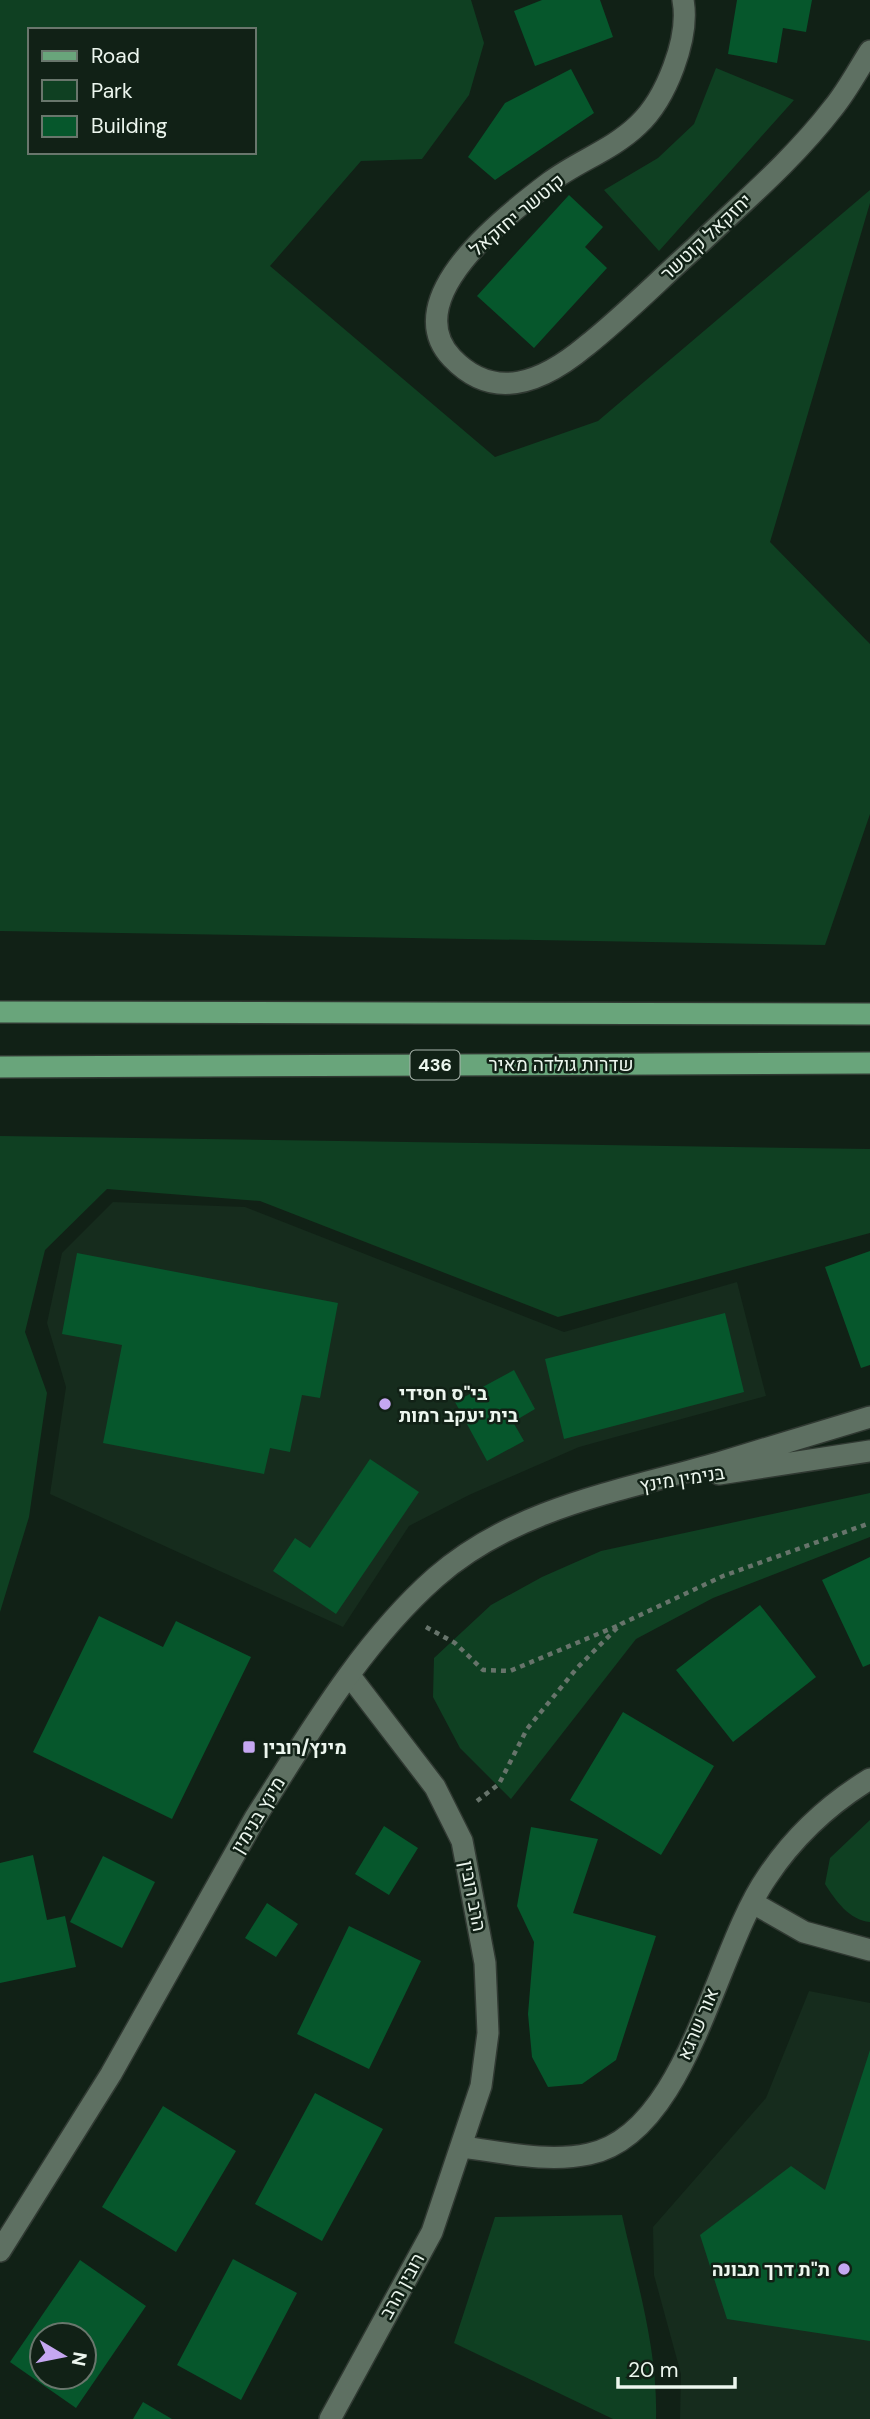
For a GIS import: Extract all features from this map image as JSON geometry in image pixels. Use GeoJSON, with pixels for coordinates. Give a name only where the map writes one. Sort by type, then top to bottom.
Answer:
{"type":"FeatureCollection","features":[{"type":"Feature","properties":{"kind":"main road"},"geometry":{"type":"LineString","coordinates":[[0,1012],[870,1014]]}},
{"type":"Feature","properties":{"kind":"main road","name":"שדרות גולדה מאיר"},"geometry":{"type":"LineString","coordinates":[[0,1067],[870,1063]]}},
{"type":"Feature","properties":{"kind":"street","name":"קוטשר יחזקאל"},"geometry":{"type":"LineString","coordinates":[[509,385],[480,380],[451,357],[435,330],[437,303],[458,265],[502,223],[551,181],[609,149],[640,124],[664,89],[681,46],[683,0]]}},
{"type":"Feature","properties":{"kind":"street","name":"יחזקאל קוטשר"},"geometry":{"type":"LineString","coordinates":[[509,385],[534,378],[579,352],[627,313],[781,167],[834,107],[870,51]]}},
{"type":"Feature","properties":{"kind":"street","name":"בנימין מינץ"},"geometry":{"type":"LineString","coordinates":[[623,1489],[870,1417]]}},
{"type":"Feature","properties":{"kind":"street","name":"בנימין מינץ"},"geometry":{"type":"LineString","coordinates":[[623,1489],[870,1451]]}},
{"type":"Feature","properties":{"kind":"street","name":"מינץ בנימין"},"geometry":{"type":"LineString","coordinates":[[0,2251],[104,2085],[256,1818],[350,1676],[401,1613],[437,1577],[492,1538],[566,1505],[623,1489]]}},
{"type":"Feature","properties":{"kind":"street","name":"הרב רובין"},"geometry":{"type":"LineString","coordinates":[[350,1676],[435,1787],[462,1841],[485,1963],[488,2022],[481,2086],[462,2147]]}},
{"type":"Feature","properties":{"kind":"street","name":"אור שרגא"},"geometry":{"type":"LineString","coordinates":[[462,2147],[559,2158],[590,2154],[622,2142],[648,2119],[672,2084],[765,1879],[797,1836],[850,1791],[870,1779]]}},
{"type":"Feature","properties":{"kind":"street"},"geometry":{"type":"LineString","coordinates":[[753,1903],[804,1931],[870,1950]]}},
{"type":"Feature","properties":{"kind":"street","name":"רובין הרב"},"geometry":{"type":"LineString","coordinates":[[330,2419],[432,2232],[462,2147]]}},
{"type":"Feature","properties":{"kind":"path"},"geometry":{"type":"LineString","coordinates":[[401,1613],[455,1643],[483,1670],[510,1671],[621,1624],[723,1576],[870,1523]]}},
{"type":"Feature","properties":{"kind":"path"},"geometry":{"type":"LineString","coordinates":[[451,1821],[499,1784],[527,1729],[577,1668],[621,1624]]}},
{"type":"Feature","properties":{"kind":"shaded area"},"geometry":{"type":"Polygon","coordinates":[[[113,1202],[245,1207],[564,1332],[737,1282],[766,1396],[579,1447],[469,1495],[409,1526],[343,1627],[50,1494],[66,1387],[47,1323],[62,1253],[113,1202]]]}},
{"type":"Feature","properties":{"kind":"shaded area"},"geometry":{"type":"Polygon","coordinates":[[[809,1991],[870,2003],[870,2419],[680,2419],[681,2374],[654,2275],[653,2227],[766,2098],[809,1991]]]}},
{"type":"Feature","properties":{"kind":"green space"},"geometry":{"type":"Polygon","coordinates":[[[0,0],[471,0],[484,43],[469,95],[422,159],[361,161],[270,266],[495,457],[598,421],[870,190],[870,203],[770,542],[870,644],[870,814],[825,945],[0,931],[0,0]]]}},
{"type":"Feature","properties":{"kind":"green space"},"geometry":{"type":"Polygon","coordinates":[[[716,68],[794,100],[659,251],[604,190],[658,158],[694,124],[716,68]]]}},
{"type":"Feature","properties":{"kind":"green space"},"geometry":{"type":"Polygon","coordinates":[[[0,1136],[870,1149],[870,1233],[558,1317],[260,1201],[107,1189],[45,1250],[25,1332],[47,1393],[29,1517],[0,1612],[0,1136]]]}},
{"type":"Feature","properties":{"kind":"green space"},"geometry":{"type":"Polygon","coordinates":[[[870,1493],[870,1537],[713,1598],[636,1639],[511,1799],[460,1748],[433,1697],[434,1658],[491,1605],[542,1577],[601,1551],[870,1493]]]}},
{"type":"Feature","properties":{"kind":"green space"},"geometry":{"type":"Polygon","coordinates":[[[870,1820],[870,1922],[849,1914],[825,1884],[830,1858],[870,1820]]]}},
{"type":"Feature","properties":{"kind":"green space"},"geometry":{"type":"Polygon","coordinates":[[[622,2215],[650,2342],[656,2419],[613,2419],[454,2343],[495,2217],[622,2215]]]}},
{"type":"Feature","properties":{"kind":"building"},"geometry":{"type":"Polygon","coordinates":[[[542,0],[600,0],[613,37],[535,66],[514,11],[542,0]]]}},
{"type":"Feature","properties":{"kind":"building"},"geometry":{"type":"Polygon","coordinates":[[[737,0],[812,0],[806,32],[783,28],[777,63],[728,54],[737,0]]]}},
{"type":"Feature","properties":{"kind":"building"},"geometry":{"type":"Polygon","coordinates":[[[571,69],[594,113],[495,180],[468,157],[505,103],[571,69]]]}},
{"type":"Feature","properties":{"kind":"building"},"geometry":{"type":"Polygon","coordinates":[[[569,195],[603,227],[585,247],[607,268],[534,348],[477,296],[569,195]]]}},
{"type":"Feature","properties":{"kind":"building"},"geometry":{"type":"Polygon","coordinates":[[[870,1251],[870,1365],[861,1368],[825,1267],[870,1251]]]}},
{"type":"Feature","properties":{"kind":"building"},"geometry":{"type":"Polygon","coordinates":[[[77,1253],[338,1303],[320,1398],[302,1395],[290,1452],[270,1448],[264,1474],[103,1443],[122,1345],[62,1334],[77,1253]]]}},
{"type":"Feature","properties":{"kind":"building"},"geometry":{"type":"Polygon","coordinates":[[[725,1313],[744,1392],[564,1439],[545,1359],[725,1313]]]}},
{"type":"Feature","properties":{"kind":"building"},"geometry":{"type":"Polygon","coordinates":[[[514,1370],[535,1409],[513,1422],[524,1441],[487,1461],[455,1402],[514,1370]]]}},
{"type":"Feature","properties":{"kind":"building"},"geometry":{"type":"Polygon","coordinates":[[[370,1459],[419,1492],[336,1614],[273,1571],[295,1538],[310,1548],[370,1459]]]}},
{"type":"Feature","properties":{"kind":"building"},"geometry":{"type":"Polygon","coordinates":[[[870,1557],[870,1664],[863,1667],[822,1580],[870,1557]]]}},
{"type":"Feature","properties":{"kind":"building"},"geometry":{"type":"Polygon","coordinates":[[[760,1605],[816,1677],[733,1742],[676,1670],[760,1605]]]}},
{"type":"Feature","properties":{"kind":"building"},"geometry":{"type":"Polygon","coordinates":[[[99,1616],[163,1647],[176,1621],[251,1657],[172,1819],[33,1752],[99,1616]]]}},
{"type":"Feature","properties":{"kind":"building"},"geometry":{"type":"Polygon","coordinates":[[[623,1712],[714,1766],[661,1855],[570,1800],[623,1712]]]}},
{"type":"Feature","properties":{"kind":"building"},"geometry":{"type":"Polygon","coordinates":[[[384,1826],[418,1848],[389,1895],[355,1874],[384,1826]]]}},
{"type":"Feature","properties":{"kind":"building"},"geometry":{"type":"Polygon","coordinates":[[[531,1827],[598,1839],[573,1913],[656,1936],[616,2060],[582,2084],[548,2087],[532,2057],[528,2014],[534,1942],[517,1906],[531,1827]]]}},
{"type":"Feature","properties":{"kind":"building"},"geometry":{"type":"Polygon","coordinates":[[[33,1855],[47,1920],[65,1916],[76,1967],[0,1983],[0,1863],[33,1855]]]}},
{"type":"Feature","properties":{"kind":"building"},"geometry":{"type":"Polygon","coordinates":[[[103,1856],[155,1882],[122,1948],[70,1922],[103,1856]]]}},
{"type":"Feature","properties":{"kind":"building"},"geometry":{"type":"Polygon","coordinates":[[[267,1903],[298,1924],[276,1957],[245,1938],[267,1903]]]}},
{"type":"Feature","properties":{"kind":"building"},"geometry":{"type":"Polygon","coordinates":[[[349,1926],[421,1961],[369,2069],[297,2034],[349,1926]]]}},
{"type":"Feature","properties":{"kind":"building"},"geometry":{"type":"Polygon","coordinates":[[[870,2050],[870,2341],[727,2319],[700,2235],[791,2166],[825,2190],[870,2050]]]}},
{"type":"Feature","properties":{"kind":"building"},"geometry":{"type":"Polygon","coordinates":[[[315,2093],[383,2129],[322,2241],[255,2204],[315,2093]]]}},
{"type":"Feature","properties":{"kind":"building"},"geometry":{"type":"Polygon","coordinates":[[[163,2106],[236,2151],[176,2252],[102,2207],[163,2106]]]}},
{"type":"Feature","properties":{"kind":"building"},"geometry":{"type":"Polygon","coordinates":[[[233,2259],[297,2293],[241,2400],[177,2365],[233,2259]]]}},
{"type":"Feature","properties":{"kind":"building"},"geometry":{"type":"Polygon","coordinates":[[[80,2260],[146,2306],[98,2376],[98,2321],[38,2321],[80,2260]]]}},
{"type":"Feature","properties":{"kind":"building"},"geometry":{"type":"Polygon","coordinates":[[[28,2336],[28,2375],[10,2362],[28,2336]]]}},
{"type":"Feature","properties":{"kind":"building"},"geometry":{"type":"Polygon","coordinates":[[[52,2391],[88,2391],[76,2408],[52,2391]]]}},
{"type":"Feature","properties":{"kind":"building"},"geometry":{"type":"Polygon","coordinates":[[[143,2402],[172,2419],[133,2419],[143,2402]]]}},
{"type":"Feature","properties":{"kind":"place","name":"בי\"ס חסידי בית יעקב רמות"},"geometry":{"type":"Point","coordinates":[385,1404]}},
{"type":"Feature","properties":{"kind":"place","name":"מינץ/רובין"},"geometry":{"type":"Point","coordinates":[249,1747]}},
{"type":"Feature","properties":{"kind":"place","name":"ת\"ת דרך תבונה"},"geometry":{"type":"Point","coordinates":[844,2269]}}]}
